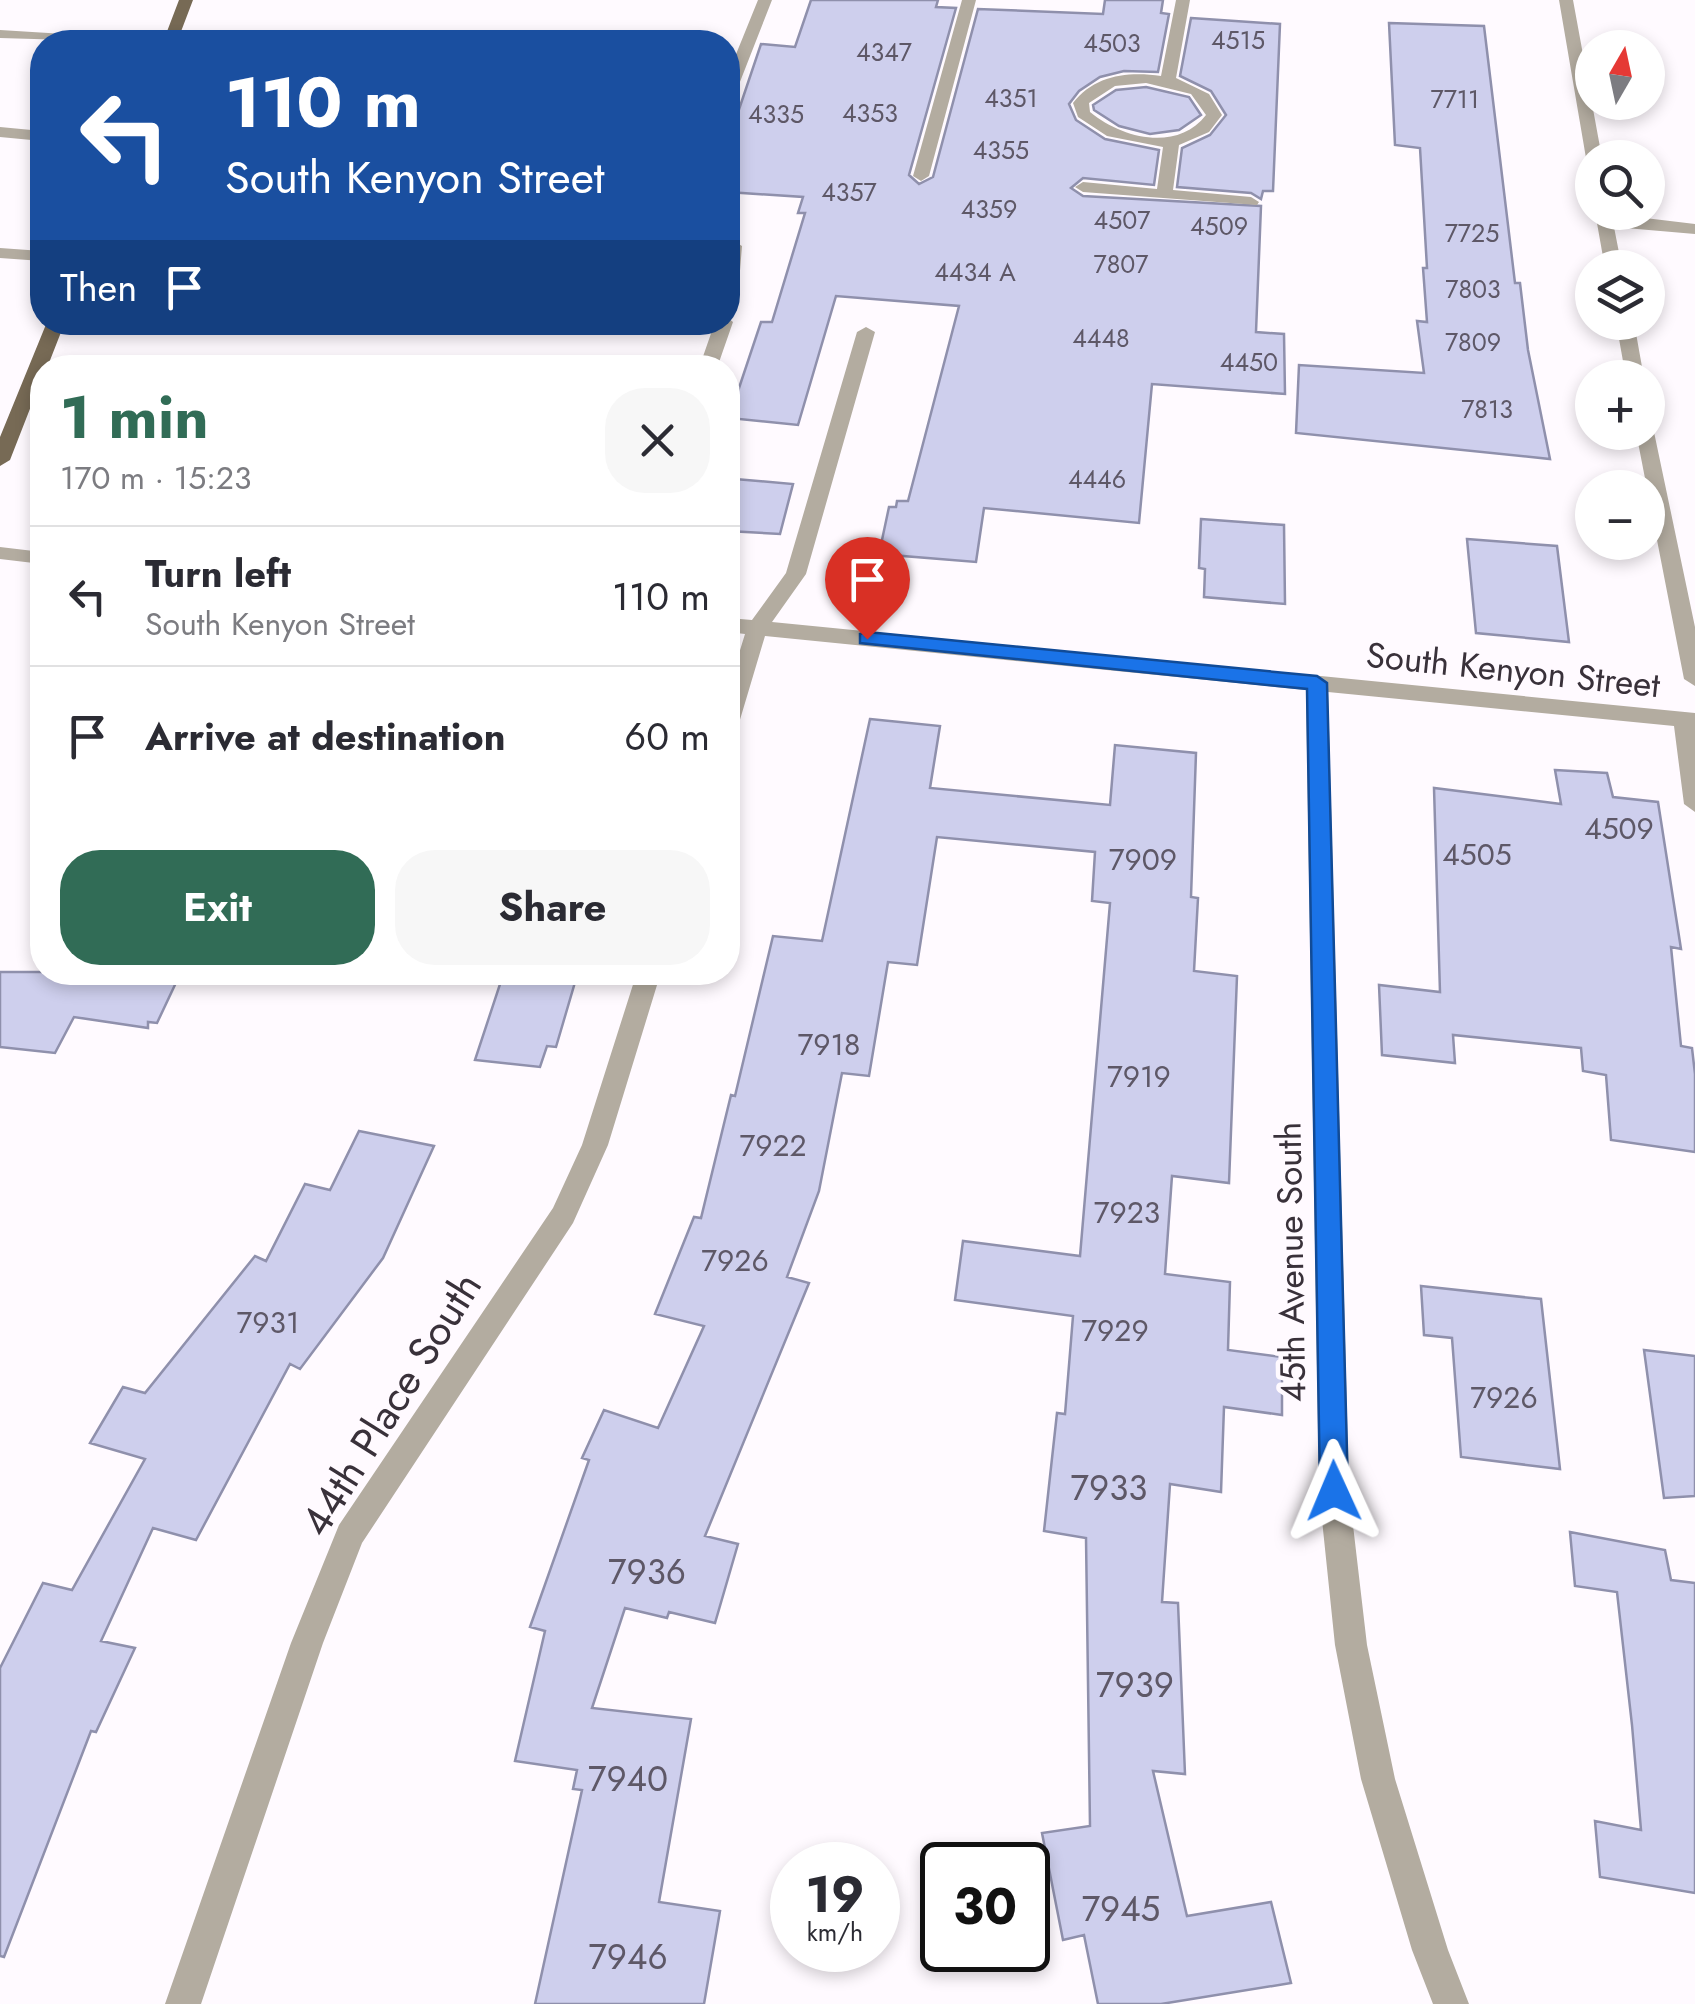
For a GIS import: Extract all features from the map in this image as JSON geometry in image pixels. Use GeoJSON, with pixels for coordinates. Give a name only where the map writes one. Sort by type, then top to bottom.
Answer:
{"type":"FeatureCollection","features":[{"type":"Feature","properties":{"kind":"main road"},"geometry":{"type":"LineString","coordinates":[[175,30],[186,0]]}},
{"type":"Feature","properties":{"kind":"main road"},"geometry":{"type":"LineString","coordinates":[[0,460],[30,386]]}},
{"type":"Feature","properties":{"kind":"street"},"geometry":{"type":"LineString","coordinates":[[740,62],[765,0]]}},
{"type":"Feature","properties":{"kind":"street"},"geometry":{"type":"LineString","coordinates":[[920,176],[969,0]]}},
{"type":"Feature","properties":{"kind":"street"},"geometry":{"type":"LineString","coordinates":[[1168,81],[1183,0]]}},
{"type":"Feature","properties":{"kind":"street"},"geometry":{"type":"LineString","coordinates":[[1566,0],[1591,140]]}},
{"type":"Feature","properties":{"kind":"street"},"geometry":{"type":"LineString","coordinates":[[0,34],[30,36]]}},
{"type":"Feature","properties":{"kind":"street"},"geometry":{"type":"LineString","coordinates":[[1124,79],[1168,81],[1203,96],[1214,115],[1196,134],[1149,142],[1105,132],[1083,114],[1081,103],[1101,85],[1124,79]]}},
{"type":"Feature","properties":{"kind":"street"},"geometry":{"type":"LineString","coordinates":[[0,132],[30,135]]}},
{"type":"Feature","properties":{"kind":"street"},"geometry":{"type":"LineString","coordinates":[[1164,194],[1172,140]]}},
{"type":"Feature","properties":{"kind":"street"},"geometry":{"type":"LineString","coordinates":[[1083,186],[1251,202]]}},
{"type":"Feature","properties":{"kind":"street"},"geometry":{"type":"LineString","coordinates":[[1665,224],[1695,228]]}},
{"type":"Feature","properties":{"kind":"street"},"geometry":{"type":"LineString","coordinates":[[0,253],[30,255]]}},
{"type":"Feature","properties":{"kind":"street"},"geometry":{"type":"LineString","coordinates":[[740,684],[757,628],[796,574],[866,332]]}},
{"type":"Feature","properties":{"kind":"street"},"geometry":{"type":"LineString","coordinates":[[1648,450],[1695,680]]}},
{"type":"Feature","properties":{"kind":"street"},"geometry":{"type":"LineString","coordinates":[[0,554],[30,557]]}},
{"type":"Feature","properties":{"kind":"street","name":"South Kenyon Street"},"geometry":{"type":"LineString","coordinates":[[740,626],[1690,720]]}},
{"type":"Feature","properties":{"kind":"street","name":"45th Avenue South"},"geometry":{"type":"LineString","coordinates":[[1317,683],[1334,1491],[1351,1645],[1378,1779],[1450,2004]]}},
{"type":"Feature","properties":{"kind":"street"},"geometry":{"type":"LineString","coordinates":[[1690,720],[1695,804]]}},
{"type":"Feature","properties":{"kind":"street","name":"44th Place South"},"geometry":{"type":"LineString","coordinates":[[182,2004],[306,1643],[350,1535],[390,1469],[563,1214],[595,1144],[645,985]]}},
{"type":"Feature","properties":{"kind":"building"},"geometry":{"type":"Polygon","coordinates":[[[811,0],[938,0],[936,7],[956,8],[909,175],[919,184],[933,177],[978,9],[1103,14],[1105,0],[1163,0],[1161,13],[1169,14],[1158,72],[1124,71],[1100,77],[1079,91],[1069,104],[1076,120],[1105,139],[1159,150],[1154,185],[1083,178],[1071,188],[1083,196],[1261,206],[1256,332],[1284,334],[1285,394],[1152,384],[1139,523],[984,508],[976,562],[879,554],[889,507],[896,507],[897,501],[908,501],[959,306],[836,296],[798,425],[740,419],[740,385],[761,322],[772,322],[805,213],[798,213],[803,197],[740,193],[740,106],[761,44],[795,47],[811,0]]]}},
{"type":"Feature","properties":{"kind":"building"},"geometry":{"type":"Polygon","coordinates":[[[1191,18],[1280,24],[1273,191],[1263,191],[1261,199],[1251,193],[1177,187],[1182,148],[1210,135],[1226,115],[1211,91],[1180,76],[1191,18]]]}},
{"type":"Feature","properties":{"kind":"building"},"geometry":{"type":"Polygon","coordinates":[[[1389,23],[1484,26],[1515,283],[1520,283],[1528,350],[1550,459],[1296,433],[1299,365],[1424,373],[1417,321],[1427,322],[1420,148],[1395,145],[1389,23]]]}},
{"type":"Feature","properties":{"kind":"building"},"geometry":{"type":"Polygon","coordinates":[[[1146,87],[1189,97],[1201,115],[1179,130],[1150,134],[1119,126],[1094,110],[1093,105],[1116,90],[1146,87]]]}},
{"type":"Feature","properties":{"kind":"building"},"geometry":{"type":"Polygon","coordinates":[[[740,479],[793,484],[780,534],[740,532],[740,479]]]}},
{"type":"Feature","properties":{"kind":"building"},"geometry":{"type":"Polygon","coordinates":[[[1201,519],[1284,525],[1285,604],[1204,597],[1205,569],[1199,568],[1201,519]]]}},
{"type":"Feature","properties":{"kind":"building"},"geometry":{"type":"Polygon","coordinates":[[[1467,539],[1557,546],[1569,642],[1476,633],[1467,539]]]}},
{"type":"Feature","properties":{"kind":"building"},"geometry":{"type":"Polygon","coordinates":[[[870,719],[940,726],[930,788],[1110,805],[1115,745],[1196,753],[1191,897],[1198,898],[1194,971],[1237,976],[1229,1183],[1172,1176],[1165,1274],[1230,1282],[1228,1350],[1282,1357],[1282,1415],[1224,1407],[1221,1492],[1170,1484],[1162,1602],[1178,1603],[1185,1774],[1153,1771],[1187,1916],[1271,1902],[1291,1983],[1161,2004],[1098,2004],[1084,1935],[1063,1940],[1050,1874],[1050,1842],[1044,1842],[1042,1833],[1090,1826],[1086,1538],[1044,1531],[1057,1413],[1065,1414],[1073,1316],[955,1300],[963,1241],[1080,1256],[1110,903],[1092,901],[1095,852],[937,837],[917,965],[888,962],[869,1076],[842,1073],[819,1191],[787,1277],[809,1283],[705,1536],[738,1544],[715,1623],[669,1612],[667,1618],[625,1608],[592,1708],[691,1719],[659,1902],[720,1911],[704,2004],[535,2004],[582,1790],[573,1789],[577,1770],[515,1761],[545,1631],[530,1627],[589,1460],[582,1458],[604,1410],[658,1428],[704,1326],[655,1314],[694,1217],[701,1218],[773,936],[822,941],[870,719]]]}},
{"type":"Feature","properties":{"kind":"building"},"geometry":{"type":"Polygon","coordinates":[[[1555,770],[1607,773],[1613,797],[1658,802],[1681,949],[1671,947],[1681,1046],[1692,1048],[1695,1074],[1695,1152],[1611,1140],[1606,1075],[1583,1071],[1581,1048],[1453,1035],[1455,1063],[1382,1055],[1379,985],[1440,992],[1434,788],[1561,804],[1555,770]]]}},
{"type":"Feature","properties":{"kind":"building"},"geometry":{"type":"Polygon","coordinates":[[[0,972],[30,972],[30,985],[175,985],[157,1023],[148,1022],[148,1028],[74,1017],[55,1053],[0,1047],[0,972]]]}},
{"type":"Feature","properties":{"kind":"building"},"geometry":{"type":"Polygon","coordinates":[[[500,985],[574,985],[556,1047],[547,1046],[540,1067],[475,1060],[500,985]]]}},
{"type":"Feature","properties":{"kind":"building"},"geometry":{"type":"Polygon","coordinates":[[[359,1131],[434,1146],[383,1258],[300,1369],[290,1364],[196,1540],[153,1528],[101,1641],[135,1648],[96,1732],[91,1731],[4,1957],[0,1956],[0,1668],[43,1583],[72,1590],[145,1459],[90,1443],[123,1387],[145,1393],[255,1256],[266,1261],[305,1184],[330,1190],[359,1131]]]}},
{"type":"Feature","properties":{"kind":"building"},"geometry":{"type":"Polygon","coordinates":[[[1421,1286],[1541,1299],[1560,1469],[1461,1457],[1452,1338],[1424,1335],[1421,1286]]]}},
{"type":"Feature","properties":{"kind":"building"},"geometry":{"type":"Polygon","coordinates":[[[1644,1350],[1695,1356],[1695,1496],[1664,1498],[1644,1350]]]}},
{"type":"Feature","properties":{"kind":"building"},"geometry":{"type":"Polygon","coordinates":[[[1570,1532],[1665,1550],[1671,1580],[1695,1583],[1695,1893],[1600,1877],[1595,1821],[1641,1830],[1632,1725],[1617,1592],[1575,1586],[1570,1532]]]}},
{"type":"Feature","properties":{"kind":"route"},"geometry":{"type":"LineString","coordinates":[[867,639],[1317,683],[1334,1491]]}}]}
